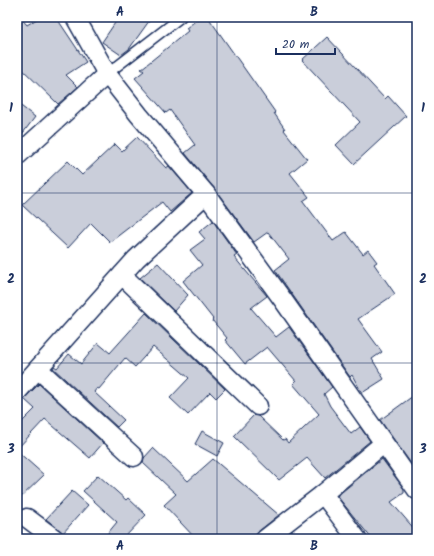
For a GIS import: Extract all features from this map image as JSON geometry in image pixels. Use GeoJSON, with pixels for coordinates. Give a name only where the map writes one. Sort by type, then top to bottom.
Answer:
{"type":"FeatureCollection","features":[{"type":"Feature","properties":{"kind":"street"},"geometry":{"type":"LineString","coordinates":[[75,17],[108,74],[139,115],[206,194],[284,300],[383,444],[417,490]]}},
{"type":"Feature","properties":{"kind":"street"},"geometry":{"type":"LineString","coordinates":[[17,156],[108,74]]}},
{"type":"Feature","properties":{"kind":"street"},"geometry":{"type":"LineString","coordinates":[[20,384],[38,369],[136,259],[206,194]]}},
{"type":"Feature","properties":{"kind":"street"},"geometry":{"type":"LineString","coordinates":[[122,275],[258,406]]}},
{"type":"Feature","properties":{"kind":"street"},"geometry":{"type":"LineString","coordinates":[[38,369],[134,457]]}},
{"type":"Feature","properties":{"kind":"street"},"geometry":{"type":"LineString","coordinates":[[265,539],[323,494],[383,444]]}},
{"type":"Feature","properties":{"kind":"street"},"geometry":{"type":"LineString","coordinates":[[323,494],[357,539]]}},
{"type":"Feature","properties":{"kind":"street"},"geometry":{"type":"LineString","coordinates":[[27,518],[55,539]]}},
{"type":"Feature","properties":{"kind":"lane"},"geometry":{"type":"LineString","coordinates":[[108,74],[181,17]]}},
{"type":"Feature","properties":{"kind":"building"},"geometry":{"type":"Polygon","coordinates":[[[17,17],[20,17],[27,25],[40,17],[56,17],[86,62],[66,75],[78,87],[58,104],[17,64],[17,17]]]}},
{"type":"Feature","properties":{"kind":"building"},"geometry":{"type":"Polygon","coordinates":[[[119,17],[152,17],[129,49],[121,55],[102,42],[119,17]]]}},
{"type":"Feature","properties":{"kind":"building"},"geometry":{"type":"Polygon","coordinates":[[[201,17],[208,17],[275,112],[274,113],[285,129],[284,130],[307,159],[290,173],[309,197],[303,201],[333,241],[346,232],[363,254],[368,250],[377,262],[374,264],[395,294],[358,319],[382,352],[372,359],[384,379],[362,393],[352,375],[350,377],[275,270],[289,259],[268,232],[254,242],[214,188],[185,153],[195,145],[170,110],[166,113],[135,78],[144,71],[141,69],[188,31],[186,28],[201,17]]]}},
{"type":"Feature","properties":{"kind":"building"},"geometry":{"type":"Polygon","coordinates":[[[327,37],[385,99],[388,96],[406,116],[354,164],[336,145],[360,122],[302,60],[327,37]]]}},
{"type":"Feature","properties":{"kind":"building"},"geometry":{"type":"Polygon","coordinates":[[[17,103],[35,117],[17,141],[17,103]]]}},
{"type":"Feature","properties":{"kind":"building"},"geometry":{"type":"Polygon","coordinates":[[[137,137],[166,168],[169,166],[192,193],[170,212],[162,202],[110,242],[91,223],[68,248],[22,205],[68,161],[82,175],[115,144],[122,151],[137,137]]]}},
{"type":"Feature","properties":{"kind":"building"},"geometry":{"type":"Polygon","coordinates":[[[213,221],[237,255],[234,257],[267,296],[251,308],[276,337],[289,327],[332,387],[324,394],[330,406],[351,434],[360,427],[370,441],[325,478],[307,458],[279,480],[234,436],[254,415],[258,416],[288,443],[319,414],[293,384],[296,381],[267,347],[245,364],[225,340],[227,338],[183,281],[202,265],[190,250],[205,239],[199,232],[213,221]]]}},
{"type":"Feature","properties":{"kind":"building"},"geometry":{"type":"Polygon","coordinates":[[[158,263],[188,295],[174,311],[140,278],[158,263]]]}},
{"type":"Feature","properties":{"kind":"building"},"geometry":{"type":"Polygon","coordinates":[[[146,313],[225,389],[216,398],[210,392],[188,415],[170,398],[189,378],[153,347],[135,367],[125,358],[99,389],[97,388],[94,392],[124,420],[117,427],[53,368],[54,366],[57,368],[69,354],[81,364],[98,343],[110,353],[146,313]]]}},
{"type":"Feature","properties":{"kind":"building"},"geometry":{"type":"Polygon","coordinates":[[[39,384],[103,443],[90,458],[45,419],[17,449],[17,427],[35,409],[24,399],[39,384]]]}},
{"type":"Feature","properties":{"kind":"building"},"geometry":{"type":"Polygon","coordinates":[[[417,393],[417,472],[380,420],[417,393]]]}},
{"type":"Feature","properties":{"kind":"building"},"geometry":{"type":"Polygon","coordinates":[[[202,431],[224,443],[217,456],[195,444],[202,431]]]}},
{"type":"Feature","properties":{"kind":"building"},"geometry":{"type":"Polygon","coordinates":[[[153,448],[188,481],[213,459],[279,515],[259,531],[255,539],[196,539],[164,505],[176,494],[143,463],[144,458],[153,448]]]}},
{"type":"Feature","properties":{"kind":"building"},"geometry":{"type":"Polygon","coordinates":[[[17,451],[44,475],[17,501],[17,451]]]}},
{"type":"Feature","properties":{"kind":"building"},"geometry":{"type":"Polygon","coordinates":[[[382,459],[404,489],[404,493],[391,502],[417,532],[417,539],[372,539],[337,496],[382,459]]]}},
{"type":"Feature","properties":{"kind":"building"},"geometry":{"type":"Polygon","coordinates":[[[98,475],[126,500],[128,498],[146,515],[123,539],[103,539],[117,522],[83,491],[98,475]]]}},
{"type":"Feature","properties":{"kind":"building"},"geometry":{"type":"Polygon","coordinates":[[[72,491],[88,505],[63,533],[46,519],[72,491]]]}}]}
